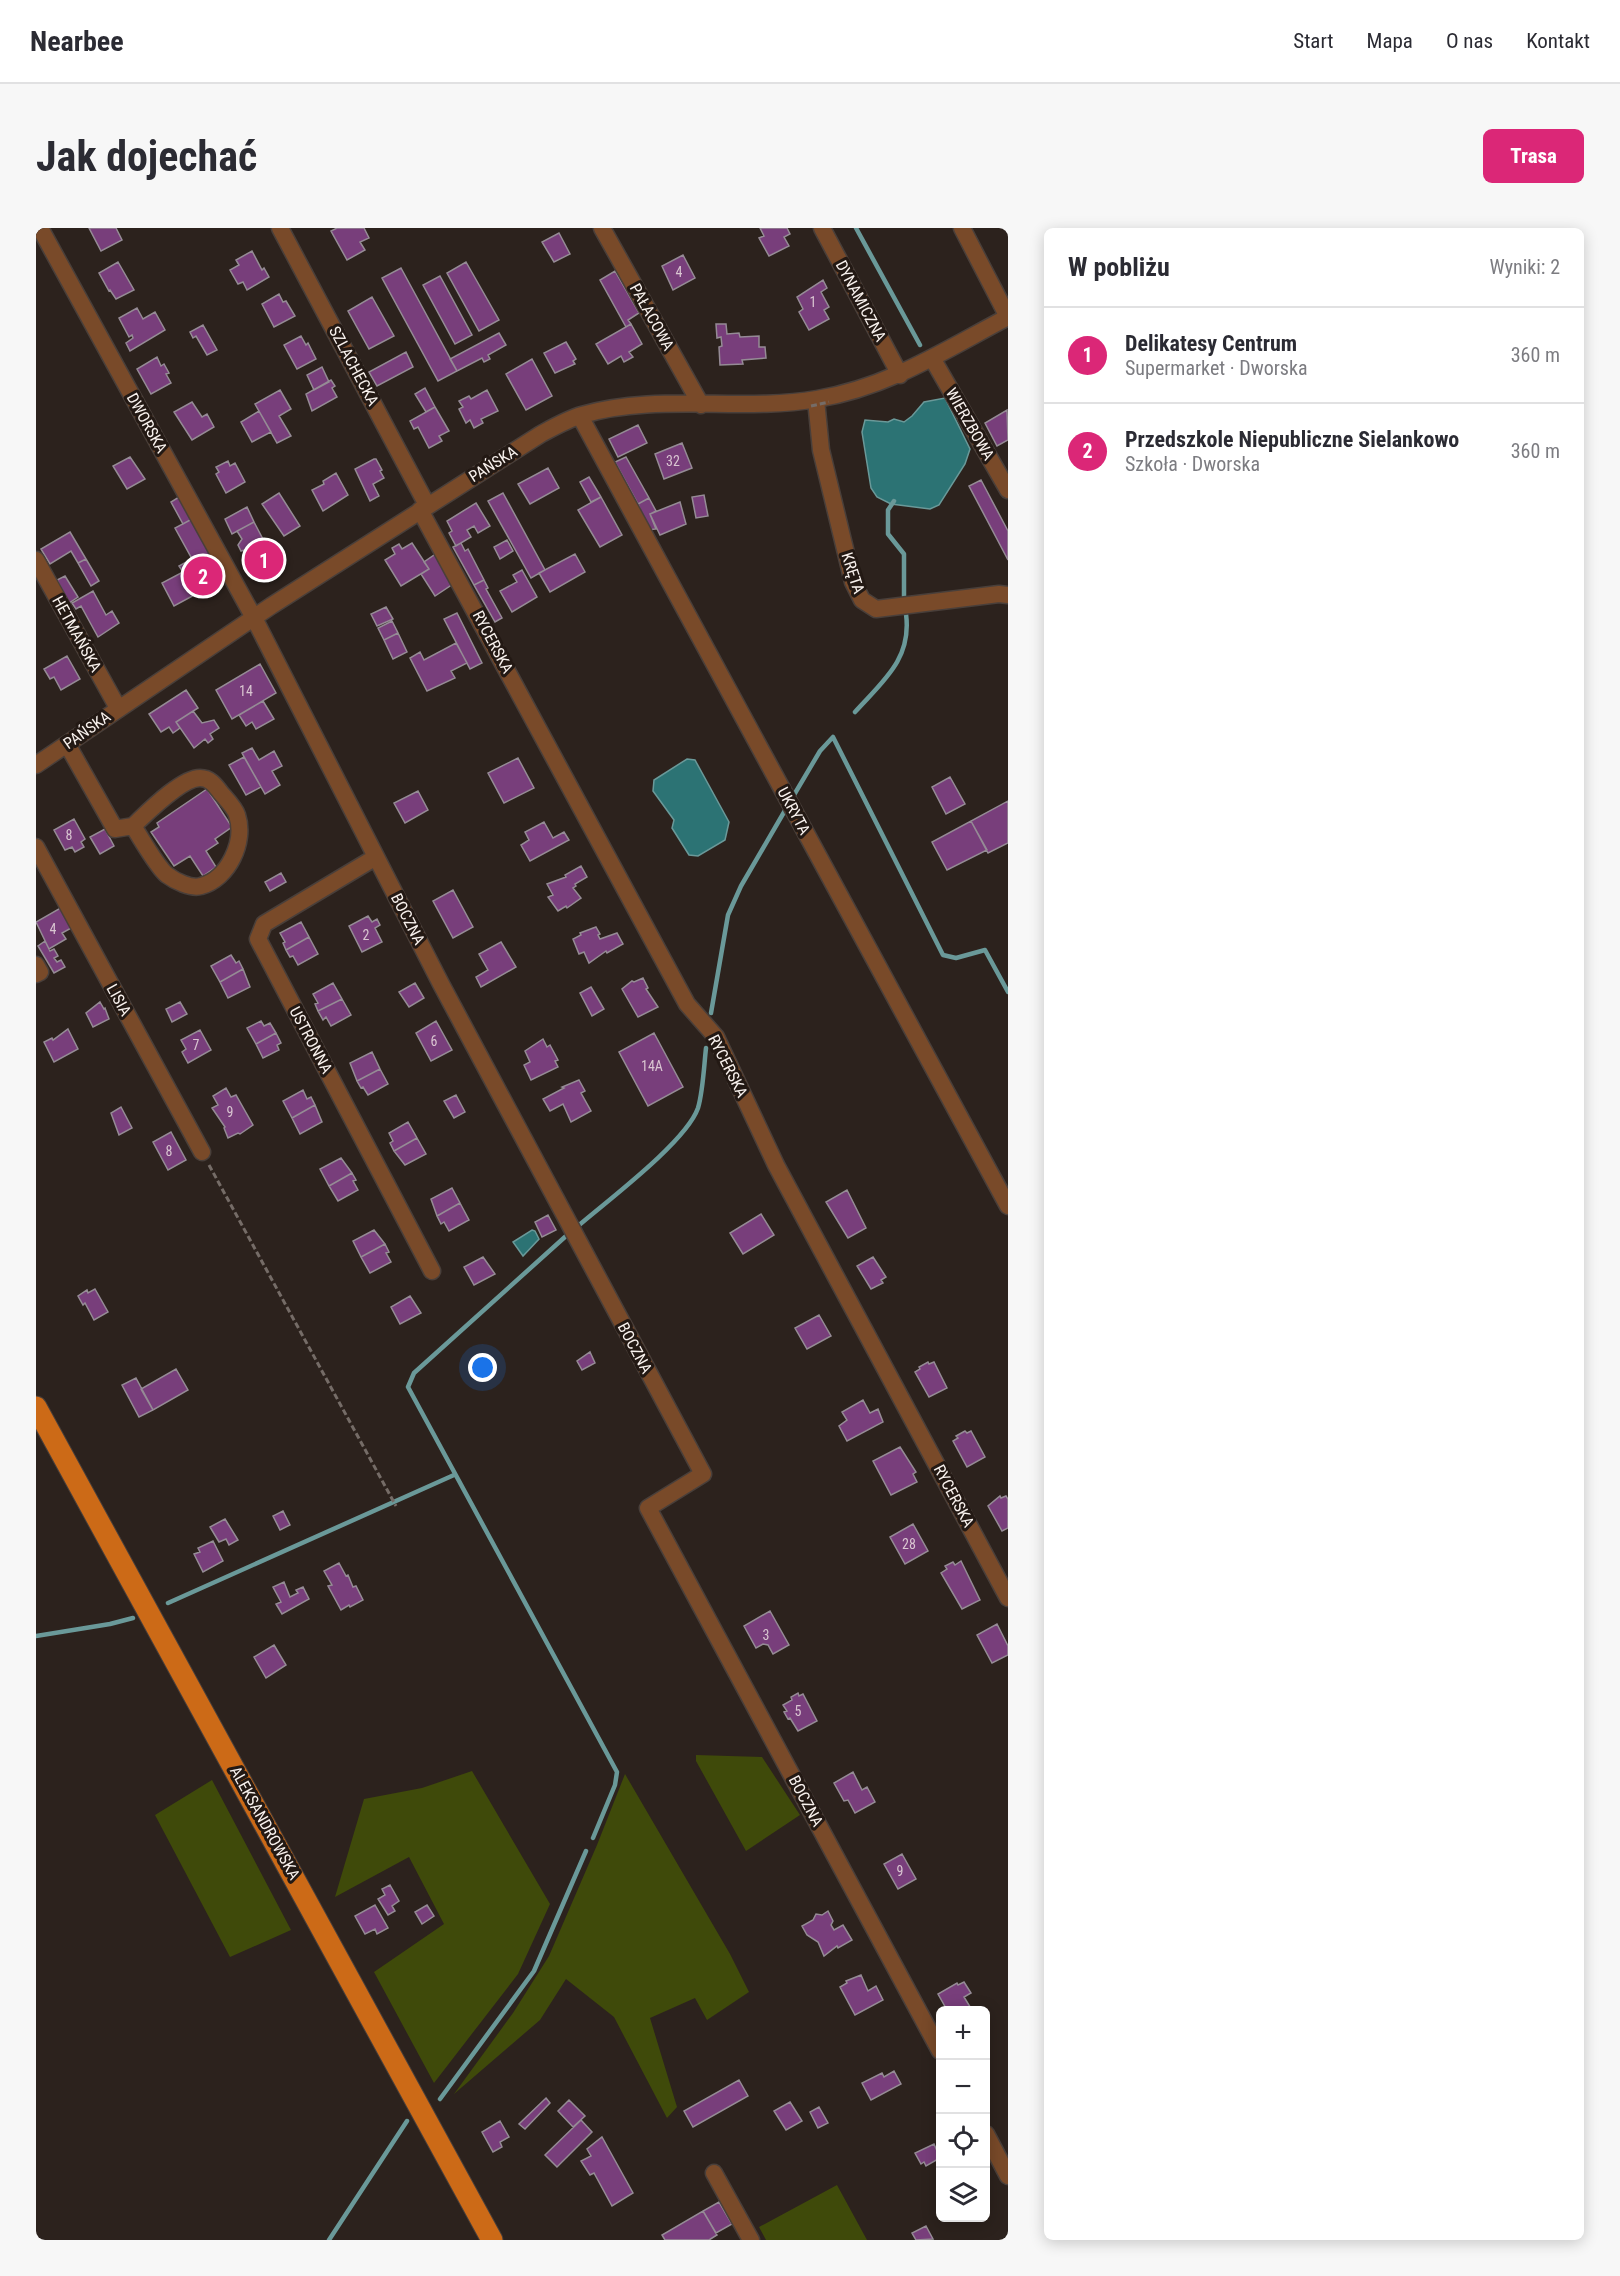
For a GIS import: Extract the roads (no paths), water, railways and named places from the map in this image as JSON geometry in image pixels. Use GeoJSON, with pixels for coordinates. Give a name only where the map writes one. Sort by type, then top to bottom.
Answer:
{"type":"FeatureCollection","features":[{"type":"Feature","properties":{"kind":"main road","name":"ALEKSANDROWSKA"},"geometry":{"type":"LineString","coordinates":[[36,1407],[492,2240]]}},
{"type":"Feature","properties":{"kind":"street","name":"DWORSKA"},"geometry":{"type":"LineString","coordinates":[[40,228],[254,618]]}},
{"type":"Feature","properties":{"kind":"street","name":"SZLACHECKA"},"geometry":{"type":"LineString","coordinates":[[280,228],[424,507]]}},
{"type":"Feature","properties":{"kind":"street","name":"PAŁACOWA"},"geometry":{"type":"LineString","coordinates":[[602,228],[701,405]]}},
{"type":"Feature","properties":{"kind":"street","name":"DYNAMICZNA"},"geometry":{"type":"LineString","coordinates":[[822,228],[900,375]]}},
{"type":"Feature","properties":{"kind":"street"},"geometry":{"type":"LineString","coordinates":[[962,228],[1008,317]]}},
{"type":"Feature","properties":{"kind":"street","name":"PAŃSKA"},"geometry":{"type":"LineString","coordinates":[[36,765],[118,708],[424,507],[541,434],[580,416],[637,406],[818,403],[900,375],[1008,317]]}},
{"type":"Feature","properties":{"kind":"street","name":"WIERZBOWA"},"geometry":{"type":"LineString","coordinates":[[932,358],[1008,490]]}},
{"type":"Feature","properties":{"kind":"street","name":"KRĘTA"},"geometry":{"type":"LineString","coordinates":[[818,403],[821,450],[853,582],[862,600],[876,609],[999,594],[1008,595]]}},
{"type":"Feature","properties":{"kind":"street","name":"UKRYTA"},"geometry":{"type":"LineString","coordinates":[[580,416],[1008,1206]]}},
{"type":"Feature","properties":{"kind":"street","name":"RYCERSKA"},"geometry":{"type":"LineString","coordinates":[[424,507],[687,1004],[716,1037],[776,1165],[1008,1598]]}},
{"type":"Feature","properties":{"kind":"street","name":"HETMAŃSKA"},"geometry":{"type":"LineString","coordinates":[[36,560],[118,708]]}},
{"type":"Feature","properties":{"kind":"street","name":"BOCZNA"},"geometry":{"type":"LineString","coordinates":[[254,618],[441,984],[703,1474],[648,1508],[936,2044]]}},
{"type":"Feature","properties":{"kind":"street"},"geometry":{"type":"LineString","coordinates":[[68,744],[115,829],[133,826],[157,804],[184,784],[199,777],[212,781],[237,815],[239,840],[232,861],[220,875],[200,887],[181,884],[165,874],[133,826]]}},
{"type":"Feature","properties":{"kind":"street","name":"LISIA"},"geometry":{"type":"LineString","coordinates":[[36,847],[202,1152]]}},
{"type":"Feature","properties":{"kind":"street","name":"USTRONNA"},"geometry":{"type":"LineString","coordinates":[[376,856],[264,924],[258,939],[432,1271]]}},
{"type":"Feature","properties":{"kind":"street"},"geometry":{"type":"LineString","coordinates":[[36,965],[40,972],[36,975]]}},
{"type":"Feature","properties":{"kind":"street"},"geometry":{"type":"LineString","coordinates":[[990,2142],[1008,2176]]}},
{"type":"Feature","properties":{"kind":"street"},"geometry":{"type":"LineString","coordinates":[[714,2173],[751,2240]]}},
{"type":"Feature","properties":{"kind":"water"},"geometry":{"type":"Polygon","coordinates":[[[945,398],[970,449],[965,464],[939,505],[930,509],[891,504],[877,497],[871,488],[862,432],[865,420],[888,422],[894,419],[904,422],[924,402],[945,398]]]}},
{"type":"Feature","properties":{"kind":"water"},"geometry":{"type":"Polygon","coordinates":[[[687,759],[695,760],[729,822],[725,840],[698,856],[689,855],[672,828],[674,820],[653,791],[654,780],[687,759]]]}},
{"type":"Feature","properties":{"kind":"water"},"geometry":{"type":"Polygon","coordinates":[[[532,1230],[539,1239],[523,1256],[513,1242],[532,1230]]]}},
{"type":"Feature","properties":{"kind":"waterway"},"geometry":{"type":"LineString","coordinates":[[856,228],[920,345]]}},
{"type":"Feature","properties":{"kind":"waterway"},"geometry":{"type":"LineString","coordinates":[[894,501],[888,510],[888,534],[904,554],[904,596]]}},
{"type":"Feature","properties":{"kind":"waterway"},"geometry":{"type":"LineString","coordinates":[[855,712],[885,679],[900,657],[907,630],[906,614]]}},
{"type":"Feature","properties":{"kind":"waterway"},"geometry":{"type":"LineString","coordinates":[[791,800],[820,751],[833,737],[943,955],[956,958],[985,950],[1008,992]]}},
{"type":"Feature","properties":{"kind":"waterway"},"geometry":{"type":"LineString","coordinates":[[711,1013],[728,915],[741,886],[787,807]]}},
{"type":"Feature","properties":{"kind":"waterway"},"geometry":{"type":"LineString","coordinates":[[578,1226],[662,1154],[691,1122],[700,1101],[706,1048]]}},
{"type":"Feature","properties":{"kind":"waterway"},"geometry":{"type":"LineString","coordinates":[[566,1236],[414,1373],[408,1387],[617,1772],[615,1785],[593,1838]]}},
{"type":"Feature","properties":{"kind":"waterway"},"geometry":{"type":"LineString","coordinates":[[168,1603],[454,1475]]}},
{"type":"Feature","properties":{"kind":"waterway"},"geometry":{"type":"LineString","coordinates":[[36,1636],[133,1618]]}},
{"type":"Feature","properties":{"kind":"waterway"},"geometry":{"type":"LineString","coordinates":[[440,2099],[534,1971],[586,1851]]}},
{"type":"Feature","properties":{"kind":"waterway"},"geometry":{"type":"LineString","coordinates":[[329,2240],[407,2121]]}},
{"type":"Feature","properties":{"kind":"place","name":"Delikatesy Centrum"},"geometry":{"type":"Point","coordinates":[264,560]}},
{"type":"Feature","properties":{"kind":"place","name":"Przedszkole Niepubliczne Sielankowo"},"geometry":{"type":"Point","coordinates":[203,576]}}]}
